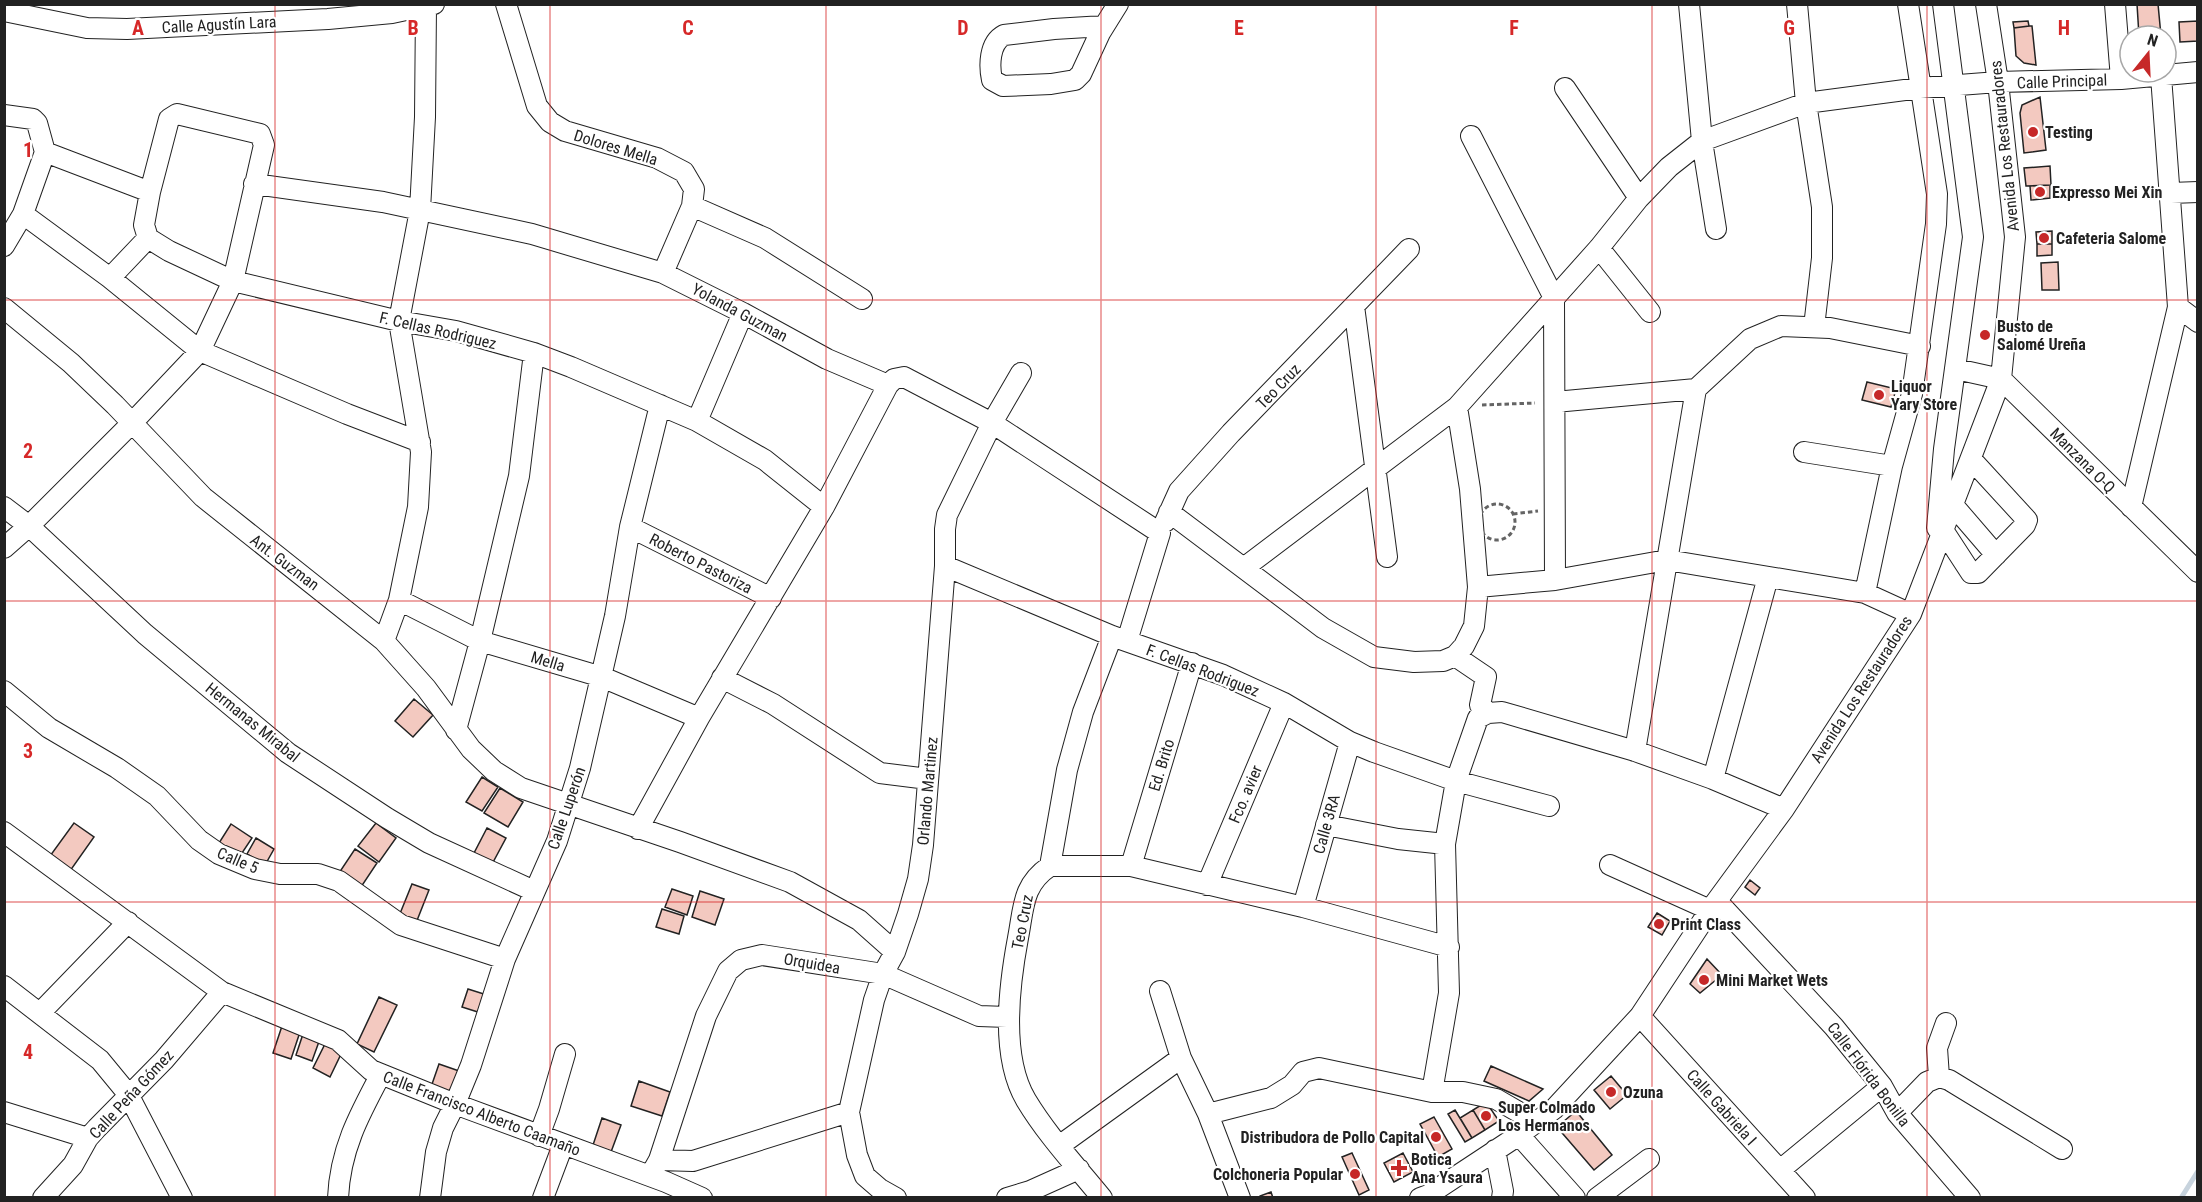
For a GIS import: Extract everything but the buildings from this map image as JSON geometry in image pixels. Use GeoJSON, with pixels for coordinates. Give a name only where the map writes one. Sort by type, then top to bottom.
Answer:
{"type":"FeatureCollection","features":[{"type":"Feature","properties":{"kind":"street","name":"Dolores Mella"},"geometry":{"type":"LineString","coordinates":[[506,4],[537,106],[550,122],[565,131],[657,158],[684,172],[694,189],[692,206]]}},
{"type":"Feature","properties":{"kind":"street"},"geometry":{"type":"LineString","coordinates":[[1104,26],[1054,28],[1004,35],[993,50],[990,72],[992,80],[1003,86],[1051,84],[1075,80],[1081,74],[1104,26],[1118,4]]}},
{"type":"Feature","properties":{"kind":"street"},"geometry":{"type":"LineString","coordinates":[[1689,4],[1702,141],[1716,229]]}},
{"type":"Feature","properties":{"kind":"street"},"geometry":{"type":"LineString","coordinates":[[1797,4],[1806,103],[1822,207],[1822,258],[1814,327]]}},
{"type":"Feature","properties":{"kind":"street"},"geometry":{"type":"LineString","coordinates":[[1865,593],[1893,466],[1912,394],[1936,224],[1937,194],[1908,4]]}},
{"type":"Feature","properties":{"kind":"street"},"geometry":{"type":"LineString","coordinates":[[1936,550],[1944,449],[1974,237],[1943,4]]}},
{"type":"Feature","properties":{"kind":"street","name":"Avenida Los Restauradores"},"geometry":{"type":"LineString","coordinates":[[1426,1196],[1519,1135],[1554,1109],[1640,1016],[1714,905],[1784,809],[1911,614],[2001,379],[2014,237],[1998,82],[1986,4]]}},
{"type":"Feature","properties":{"kind":"street"},"geometry":{"type":"LineString","coordinates":[[2115,4],[2118,42]]}},
{"type":"Feature","properties":{"kind":"street"},"geometry":{"type":"LineString","coordinates":[[384,641],[399,600],[418,507],[420,442],[399,321],[420,210],[425,117],[420,6]]}},
{"type":"Feature","properties":{"kind":"street","name":"Calle Agustín Lara"},"geometry":{"type":"LineString","coordinates":[[4,11],[87,28],[231,25],[298,12],[392,13],[420,6]]}},
{"type":"Feature","properties":{"kind":"street","name":"Calle Principal"},"geometry":{"type":"LineString","coordinates":[[2178,74],[2198,72]]}},
{"type":"Feature","properties":{"kind":"street","name":"Calle Principal"},"geometry":{"type":"LineString","coordinates":[[1245,567],[1457,407],[1599,248],[1639,198],[1669,167],[1702,141],[1806,103],[1920,87],[1998,82],[2118,79]]}},
{"type":"Feature","properties":{"kind":"street"},"geometry":{"type":"LineString","coordinates":[[2131,507],[2178,307],[2162,84]]}},
{"type":"Feature","properties":{"kind":"street"},"geometry":{"type":"LineString","coordinates":[[1565,88],[1639,198]]}},
{"type":"Feature","properties":{"kind":"street"},"geometry":{"type":"LineString","coordinates":[[4,548],[132,423],[200,351],[233,281],[264,145],[260,134],[177,114],[170,119],[150,192],[144,225],[148,238],[110,278]]}},
{"type":"Feature","properties":{"kind":"street"},"geometry":{"type":"LineString","coordinates":[[4,116],[33,119],[37,123],[45,152],[23,214],[4,246]]}},
{"type":"Feature","properties":{"kind":"street"},"geometry":{"type":"LineString","coordinates":[[1472,136],[1554,298],[1555,580]]}},
{"type":"Feature","properties":{"kind":"street"},"geometry":{"type":"LineString","coordinates":[[45,152],[150,192]]}},
{"type":"Feature","properties":{"kind":"street","name":"Yolanda Guzman"},"geometry":{"type":"LineString","coordinates":[[254,184],[383,202],[532,234],[663,273],[828,359],[888,385],[894,379],[903,377],[992,423],[1160,533]]}},
{"type":"Feature","properties":{"kind":"street"},"geometry":{"type":"LineString","coordinates":[[2171,193],[2198,192]]}},
{"type":"Feature","properties":{"kind":"street"},"geometry":{"type":"LineString","coordinates":[[663,273],[692,206],[765,238],[862,299]]}},
{"type":"Feature","properties":{"kind":"street"},"geometry":{"type":"LineString","coordinates":[[23,214],[110,278],[200,351],[327,406],[420,442]]}},
{"type":"Feature","properties":{"kind":"street","name":"F. Cellas Rodriguez"},"geometry":{"type":"LineString","coordinates":[[148,238],[169,251],[233,281],[399,321],[456,331],[534,353],[697,421],[765,460],[824,507]]}},
{"type":"Feature","properties":{"kind":"street"},"geometry":{"type":"LineString","coordinates":[[1599,248],[1650,312]]}},
{"type":"Feature","properties":{"kind":"street","name":"Teo Cruz"},"geometry":{"type":"LineString","coordinates":[[1160,533],[1179,491],[1409,249]]}},
{"type":"Feature","properties":{"kind":"street"},"geometry":{"type":"LineString","coordinates":[[1354,306],[1387,557]]}},
{"type":"Feature","properties":{"kind":"street"},"geometry":{"type":"LineString","coordinates":[[2178,307],[2198,322]]}},
{"type":"Feature","properties":{"kind":"street","name":"Ant. Guzman"},"geometry":{"type":"LineString","coordinates":[[4,308],[71,363],[203,497],[384,641],[426,688],[471,749],[495,771],[521,788],[790,882],[859,920],[895,952]]}},
{"type":"Feature","properties":{"kind":"street"},"geometry":{"type":"LineString","coordinates":[[697,421],[743,313]]}},
{"type":"Feature","properties":{"kind":"street"},"geometry":{"type":"LineString","coordinates":[[1555,402],[1696,389],[1750,339],[1781,326],[1830,328],[1920,346]]}},
{"type":"Feature","properties":{"kind":"street"},"geometry":{"type":"LineString","coordinates":[[456,730],[480,641],[519,476],[534,353]]}},
{"type":"Feature","properties":{"kind":"street"},"geometry":{"type":"LineString","coordinates":[[1956,369],[2001,379]]}},
{"type":"Feature","properties":{"kind":"street","name":"Orlando Martinez"},"geometry":{"type":"LineString","coordinates":[[896,1197],[880,1189],[865,1176],[857,1155],[849,1112],[874,1000],[883,974],[895,952],[918,879],[945,566],[947,515],[992,423],[1021,373]]}},
{"type":"Feature","properties":{"kind":"street","name":"Manzana O-Q"},"geometry":{"type":"LineString","coordinates":[[2001,379],[2198,572]]}},
{"type":"Feature","properties":{"kind":"street"},"geometry":{"type":"LineString","coordinates":[[638,829],[699,717],[824,507],[888,385]]}},
{"type":"Feature","properties":{"kind":"street"},"geometry":{"type":"LineString","coordinates":[[1635,751],[1696,389]]}},
{"type":"Feature","properties":{"kind":"street","name":"Calle Luperón"},"geometry":{"type":"LineString","coordinates":[[430,1197],[442,1128],[471,1065],[505,959],[557,841],[580,768],[602,678],[630,527],[660,405]]}},
{"type":"Feature","properties":{"kind":"street"},"geometry":{"type":"LineString","coordinates":[[1169,512],[1323,628],[1374,657],[1414,662],[1443,661],[1455,656],[1464,646],[1474,626],[1478,588],[1470,489],[1457,407]]}},
{"type":"Feature","properties":{"kind":"street"},"geometry":{"type":"LineString","coordinates":[[1804,452],[1893,466]]}},
{"type":"Feature","properties":{"kind":"street"},"geometry":{"type":"LineString","coordinates":[[1943,530],[1971,573],[1978,573],[2025,525],[2027,520],[1971,459]]}},
{"type":"Feature","properties":{"kind":"street"},"geometry":{"type":"LineString","coordinates":[[1953,505],[1996,555]]}},
{"type":"Feature","properties":{"kind":"street","name":"Hermanas Mirabal"},"geometry":{"type":"LineString","coordinates":[[4,507],[29,526],[145,634],[288,753],[421,838],[534,891]]}},
{"type":"Feature","properties":{"kind":"street","name":"Roberto Pastoriza"},"geometry":{"type":"LineString","coordinates":[[630,527],[771,598]]}},
{"type":"Feature","properties":{"kind":"street"},"geometry":{"type":"LineString","coordinates":[[1160,533],[1155,554],[1120,638],[1083,712],[1067,770],[1050,866],[1131,866],[1303,907],[1449,947]]}},
{"type":"Feature","properties":{"kind":"street"},"geometry":{"type":"LineString","coordinates":[[1478,588],[1555,580],[1667,560],[1865,593],[1911,614]]}},
{"type":"Feature","properties":{"kind":"street","name":"F. Cellas Rodriguez"},"geometry":{"type":"LineString","coordinates":[[945,566],[1120,638],[1223,675],[1284,703],[1350,742],[1456,781],[1550,806]]}},
{"type":"Feature","properties":{"kind":"street"},"geometry":{"type":"LineString","coordinates":[[1713,779],[1768,578]]}},
{"type":"Feature","properties":{"kind":"street","name":"Mella"},"geometry":{"type":"LineString","coordinates":[[399,600],[480,641],[602,678],[699,717]]}},
{"type":"Feature","properties":{"kind":"street"},"geometry":{"type":"LineString","coordinates":[[1455,656],[1486,677],[1480,705],[1488,713]]}},
{"type":"Feature","properties":{"kind":"street","name":"Ed. Brito"},"geometry":{"type":"LineString","coordinates":[[1131,866],[1192,663]]}},
{"type":"Feature","properties":{"kind":"street"},"geometry":{"type":"LineString","coordinates":[[722,678],[773,704],[880,773],[928,779]]}},
{"type":"Feature","properties":{"kind":"street","name":"Calle 5"},"geometry":{"type":"LineString","coordinates":[[4,692],[49,728],[117,768],[157,796],[199,840],[219,854],[255,869],[280,874],[318,874],[339,881],[401,925],[505,959]]}},
{"type":"Feature","properties":{"kind":"street","name":"Fco. avier"},"geometry":{"type":"LineString","coordinates":[[1207,885],[1284,703]]}},
{"type":"Feature","properties":{"kind":"street"},"geometry":{"type":"LineString","coordinates":[[1432,1092],[1449,993],[1445,844],[1456,781],[1478,718],[1488,713],[1502,712],[1635,751],[1713,779],[1784,809]]}},
{"type":"Feature","properties":{"kind":"street","name":"Calle 3RA"},"geometry":{"type":"LineString","coordinates":[[1303,907],[1350,742]]}},
{"type":"Feature","properties":{"kind":"street"},"geometry":{"type":"LineString","coordinates":[[1326,825],[1398,839],[1445,844]]}},
{"type":"Feature","properties":{"kind":"street","name":"Calle Francisco Alberto Caamaño"},"geometry":{"type":"LineString","coordinates":[[4,832],[222,992],[338,1040],[371,1070],[562,1145],[655,1168],[702,1197]]}},
{"type":"Feature","properties":{"kind":"street"},"geometry":{"type":"LineString","coordinates":[[1610,865],[1714,905]]}},
{"type":"Feature","properties":{"kind":"street","name":"Teo Cruz"},"geometry":{"type":"LineString","coordinates":[[1050,866],[1037,875],[1029,886],[1017,944],[1007,1017],[1014,1071],[1025,1098],[1059,1146],[1102,1197]]}},
{"type":"Feature","properties":{"kind":"street","name":"Calle Flórida Bonilla"},"geometry":{"type":"LineString","coordinates":[[1714,905],[1834,1026],[1882,1086],[1897,1113],[1970,1197]]}},
{"type":"Feature","properties":{"kind":"street"},"geometry":{"type":"LineString","coordinates":[[40,1013],[128,922]]}},
{"type":"Feature","properties":{"kind":"street","name":"Orquidea"},"geometry":{"type":"LineString","coordinates":[[655,1168],[706,1016],[728,971],[741,960],[762,954],[883,974],[979,1016],[1007,1017]]}},
{"type":"Feature","properties":{"kind":"street"},"geometry":{"type":"LineString","coordinates":[[4,986],[100,1060],[128,1095],[182,1197]]}},
{"type":"Feature","properties":{"kind":"street"},"geometry":{"type":"LineString","coordinates":[[1160,991],[1181,1058],[1208,1114],[1240,1197]]}},
{"type":"Feature","properties":{"kind":"street","name":"Calle Peña Gómez"},"geometry":{"type":"LineString","coordinates":[[43,1197],[73,1165],[88,1138],[164,1060],[222,992]]}},
{"type":"Feature","properties":{"kind":"street","name":"Calle Gabriela I"},"geometry":{"type":"LineString","coordinates":[[1640,1016],[1805,1197]]}},
{"type":"Feature","properties":{"kind":"street"},"geometry":{"type":"LineString","coordinates":[[1939,1077],[1937,1048],[1946,1023]]}},
{"type":"Feature","properties":{"kind":"street"},"geometry":{"type":"LineString","coordinates":[[538,1136],[549,1109],[565,1054]]}},
{"type":"Feature","properties":{"kind":"street"},"geometry":{"type":"LineString","coordinates":[[1059,1146],[1181,1058]]}},
{"type":"Feature","properties":{"kind":"street"},"geometry":{"type":"LineString","coordinates":[[1208,1114],[1271,1098],[1292,1085],[1303,1072],[1319,1068],[1432,1092],[1463,1092],[1496,1099],[1536,1122]]}},
{"type":"Feature","properties":{"kind":"street"},"geometry":{"type":"LineString","coordinates":[[338,1197],[339,1174],[353,1127],[381,1074]]}},
{"type":"Feature","properties":{"kind":"street"},"geometry":{"type":"LineString","coordinates":[[1897,1113],[1927,1082],[1939,1077],[1949,1080],[2062,1149]]}},
{"type":"Feature","properties":{"kind":"street"},"geometry":{"type":"LineString","coordinates":[[1780,1170],[1882,1086]]}},
{"type":"Feature","properties":{"kind":"street"},"geometry":{"type":"LineString","coordinates":[[655,1168],[693,1161],[849,1112]]}},
{"type":"Feature","properties":{"kind":"street"},"geometry":{"type":"LineString","coordinates":[[4,1113],[88,1138]]}},
{"type":"Feature","properties":{"kind":"street"},"geometry":{"type":"LineString","coordinates":[[1519,1135],[1575,1197]]}},
{"type":"Feature","properties":{"kind":"street"},"geometry":{"type":"LineString","coordinates":[[543,1197],[562,1145]]}},
{"type":"Feature","properties":{"kind":"street"},"geometry":{"type":"LineString","coordinates":[[1495,1150],[1503,1191],[1502,1197]]}},
{"type":"Feature","properties":{"kind":"street"},"geometry":{"type":"LineString","coordinates":[[1597,1197],[1649,1159]]}},
{"type":"Feature","properties":{"kind":"street"},"geometry":{"type":"LineString","coordinates":[[1007,1197],[1030,1191],[1079,1169]]}},
{"type":"Feature","properties":{"kind":"path"},"geometry":{"type":"LineString","coordinates":[[1457,407],[1555,402]]}},
{"type":"Feature","properties":{"kind":"path"},"geometry":{"type":"LineString","coordinates":[[1491,505],[1504,505],[1513,514],[1515,526],[1506,537],[1491,538],[1481,529],[1481,515],[1485,508],[1491,505]]}},
{"type":"Feature","properties":{"kind":"path"},"geometry":{"type":"LineString","coordinates":[[1513,514],[1555,509]]}},
{"type":"Feature","properties":{"kind":"waterway"},"geometry":{"type":"LineString","coordinates":[[2181,1198],[2198,1171]]}},
{"type":"Feature","properties":{"kind":"place","name":"Testing"},"geometry":{"type":"Point","coordinates":[2033,132]}},
{"type":"Feature","properties":{"kind":"place","name":"Expresso Mei Xin"},"geometry":{"type":"Point","coordinates":[2040,192]}},
{"type":"Feature","properties":{"kind":"place","name":"Cafeteria Salome"},"geometry":{"type":"Point","coordinates":[2044,238]}},
{"type":"Feature","properties":{"kind":"place","name":"Busto de Salomé Ureña"},"geometry":{"type":"Point","coordinates":[1985,335]}},
{"type":"Feature","properties":{"kind":"place","name":"Liquor Yary Store"},"geometry":{"type":"Point","coordinates":[1879,395]}},
{"type":"Feature","properties":{"kind":"place","name":"Print Class"},"geometry":{"type":"Point","coordinates":[1659,924]}},
{"type":"Feature","properties":{"kind":"place","name":"Mini Market Wets"},"geometry":{"type":"Point","coordinates":[1704,980]}},
{"type":"Feature","properties":{"kind":"place","name":"Ozuna"},"geometry":{"type":"Point","coordinates":[1611,1092]}},
{"type":"Feature","properties":{"kind":"place","name":"Super Colmado Los Hermanos"},"geometry":{"type":"Point","coordinates":[1486,1116]}},
{"type":"Feature","properties":{"kind":"place","name":"Distribudora de Pollo Capital"},"geometry":{"type":"Point","coordinates":[1436,1137]}},
{"type":"Feature","properties":{"kind":"place","name":"Botica Ana Ysaura"},"geometry":{"type":"Point","coordinates":[1399,1168]}},
{"type":"Feature","properties":{"kind":"place","name":"Colchoneria Popular"},"geometry":{"type":"Point","coordinates":[1355,1174]}}]}
